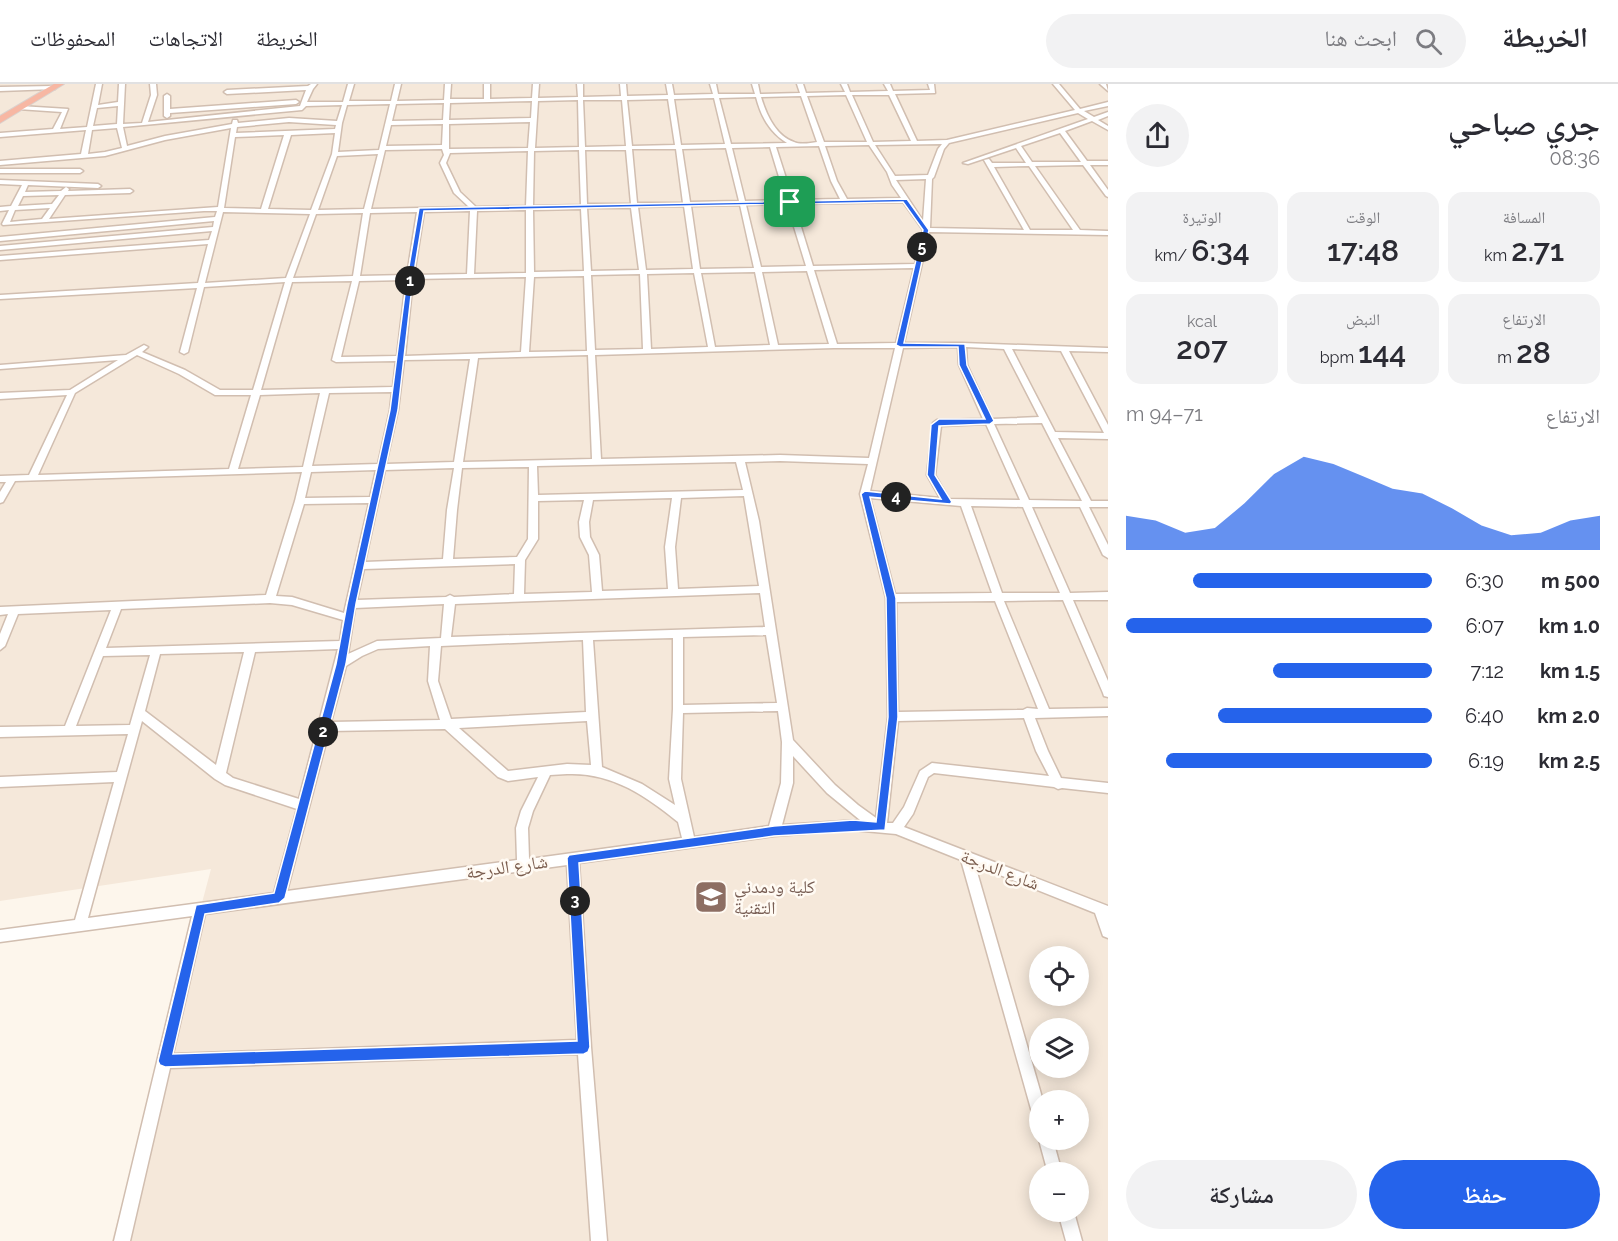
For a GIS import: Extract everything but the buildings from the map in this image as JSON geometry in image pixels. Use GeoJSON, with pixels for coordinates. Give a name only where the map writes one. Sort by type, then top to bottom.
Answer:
{"type":"FeatureCollection","features":[{"type":"Feature","properties":{"kind":"highway"},"geometry":{"type":"LineString","coordinates":[[0,120],[57,86]]}},
{"type":"Feature","properties":{"kind":"street"},"geometry":{"type":"LineString","coordinates":[[44,221],[52,206],[80,171],[86,156],[89,128],[99,84]]}},
{"type":"Feature","properties":{"kind":"street"},"geometry":{"type":"LineString","coordinates":[[122,84],[119,104],[120,126],[125,149]]}},
{"type":"Feature","properties":{"kind":"street"},"geometry":{"type":"LineString","coordinates":[[153,84],[154,95],[145,124],[153,140]]}},
{"type":"Feature","properties":{"kind":"street"},"geometry":{"type":"LineString","coordinates":[[233,471],[289,280],[335,154],[339,127],[347,103],[348,84]]}},
{"type":"Feature","properties":{"kind":"street"},"geometry":{"type":"LineString","coordinates":[[398,84],[367,211],[356,280],[336,360],[900,345],[1108,350]]}},
{"type":"Feature","properties":{"kind":"street"},"geometry":{"type":"LineString","coordinates":[[448,84],[446,149],[443,162],[461,197],[474,208]]}},
{"type":"Feature","properties":{"kind":"street"},"geometry":{"type":"LineString","coordinates":[[487,84],[487,100]]}},
{"type":"Feature","properties":{"kind":"street"},"geometry":{"type":"LineString","coordinates":[[525,354],[530,275],[531,149],[536,84]]}},
{"type":"Feature","properties":{"kind":"street"},"geometry":{"type":"LineString","coordinates":[[580,84],[597,463]]}},
{"type":"Feature","properties":{"kind":"street"},"geometry":{"type":"LineString","coordinates":[[623,84],[634,205],[643,272],[647,352]]}},
{"type":"Feature","properties":{"kind":"street"},"geometry":{"type":"LineString","coordinates":[[669,84],[697,271],[712,350]]}},
{"type":"Feature","properties":{"kind":"street"},"geometry":{"type":"LineString","coordinates":[[712,84],[774,347]]}},
{"type":"Feature","properties":{"kind":"street"},"geometry":{"type":"LineString","coordinates":[[755,84],[770,126],[781,138],[794,144]]}},
{"type":"Feature","properties":{"kind":"street"},"geometry":{"type":"LineString","coordinates":[[800,84],[834,181],[844,200]]}},
{"type":"Feature","properties":{"kind":"street"},"geometry":{"type":"LineString","coordinates":[[844,84],[870,142],[926,230]]}},
{"type":"Feature","properties":{"kind":"street"},"geometry":{"type":"LineString","coordinates":[[887,84],[915,142]]}},
{"type":"Feature","properties":{"kind":"street"},"geometry":{"type":"LineString","coordinates":[[167,111],[305,103],[933,92],[931,84]]}},
{"type":"Feature","properties":{"kind":"street"},"geometry":{"type":"LineString","coordinates":[[1056,84],[1078,111],[1108,128]]}},
{"type":"Feature","properties":{"kind":"street"},"geometry":{"type":"LineString","coordinates":[[1104,84],[1108,89]]}},
{"type":"Feature","properties":{"kind":"street"},"geometry":{"type":"LineString","coordinates":[[0,89],[57,86]]}},
{"type":"Feature","properties":{"kind":"street"},"geometry":{"type":"LineString","coordinates":[[0,135],[145,124],[302,108],[310,89],[228,95]]}},
{"type":"Feature","properties":{"kind":"street"},"geometry":{"type":"LineString","coordinates":[[167,96],[167,122]]}},
{"type":"Feature","properties":{"kind":"street"},"geometry":{"type":"LineString","coordinates":[[94,106],[119,104]]}},
{"type":"Feature","properties":{"kind":"street"},"geometry":{"type":"LineString","coordinates":[[335,154],[382,150],[947,142],[1108,104]]}},
{"type":"Feature","properties":{"kind":"street"},"geometry":{"type":"LineString","coordinates":[[20,108],[66,110],[56,130]]}},
{"type":"Feature","properties":{"kind":"street"},"geometry":{"type":"LineString","coordinates":[[966,163],[1108,114]]}},
{"type":"Feature","properties":{"kind":"street"},"geometry":{"type":"LineString","coordinates":[[184,351],[221,208],[235,115]]}},
{"type":"Feature","properties":{"kind":"street"},"geometry":{"type":"LineString","coordinates":[[0,163],[86,156],[125,149],[153,140],[235,125],[289,120],[339,127]]}},
{"type":"Feature","properties":{"kind":"street"},"geometry":{"type":"LineString","coordinates":[[389,123],[533,120]]}},
{"type":"Feature","properties":{"kind":"street"},"geometry":{"type":"LineString","coordinates":[[233,135],[288,133],[339,127]]}},
{"type":"Feature","properties":{"kind":"street"},"geometry":{"type":"LineString","coordinates":[[1061,130],[1108,195]]}},
{"type":"Feature","properties":{"kind":"street"},"geometry":{"type":"LineString","coordinates":[[264,210],[288,133]]}},
{"type":"Feature","properties":{"kind":"street"},"geometry":{"type":"LineString","coordinates":[[892,178],[933,176],[941,149],[947,142]]}},
{"type":"Feature","properties":{"kind":"street"},"geometry":{"type":"LineString","coordinates":[[771,144],[834,346]]}},
{"type":"Feature","properties":{"kind":"street"},"geometry":{"type":"LineString","coordinates":[[1017,145],[1078,233]]}},
{"type":"Feature","properties":{"kind":"street"},"geometry":{"type":"LineString","coordinates":[[985,157],[1029,233]]}},
{"type":"Feature","properties":{"kind":"street"},"geometry":{"type":"LineString","coordinates":[[990,165],[1108,164]]}},
{"type":"Feature","properties":{"kind":"street"},"geometry":{"type":"LineString","coordinates":[[0,171],[80,171]]}},
{"type":"Feature","properties":{"kind":"street"},"geometry":{"type":"LineString","coordinates":[[788,742],[835,795],[856,813],[881,827],[893,717],[891,598],[865,494],[926,230],[929,177]]}},
{"type":"Feature","properties":{"kind":"street"},"geometry":{"type":"LineString","coordinates":[[0,182],[70,183],[130,187],[131,190],[20,194]]}},
{"type":"Feature","properties":{"kind":"street"},"geometry":{"type":"LineString","coordinates":[[26,183],[5,224],[0,257],[212,242]]}},
{"type":"Feature","properties":{"kind":"street"},"geometry":{"type":"LineString","coordinates":[[5,224],[221,208],[314,212],[905,200]]}},
{"type":"Feature","properties":{"kind":"street"},"geometry":{"type":"LineString","coordinates":[[0,209],[52,206]]}},
{"type":"Feature","properties":{"kind":"street"},"geometry":{"type":"LineString","coordinates":[[470,276],[474,208]]}},
{"type":"Feature","properties":{"kind":"street"},"geometry":{"type":"LineString","coordinates":[[279,898],[341,664],[348,618],[398,389],[410,278],[421,209]]}},
{"type":"Feature","properties":{"kind":"street"},"geometry":{"type":"LineString","coordinates":[[4,238],[218,219]]}},
{"type":"Feature","properties":{"kind":"street"},"geometry":{"type":"LineString","coordinates":[[2,247],[216,229]]}},
{"type":"Feature","properties":{"kind":"street"},"geometry":{"type":"LineString","coordinates":[[926,230],[1108,233]]}},
{"type":"Feature","properties":{"kind":"street"},"geometry":{"type":"LineString","coordinates":[[0,297],[289,280],[918,266]]}},
{"type":"Feature","properties":{"kind":"street"},"geometry":{"type":"LineString","coordinates":[[962,345],[963,365],[990,421],[1108,693]]}},
{"type":"Feature","properties":{"kind":"street"},"geometry":{"type":"LineString","coordinates":[[1007,346],[1053,435],[1108,555]]}},
{"type":"Feature","properties":{"kind":"street"},"geometry":{"type":"LineString","coordinates":[[1053,435],[1108,435],[1063,348]]}},
{"type":"Feature","properties":{"kind":"street"},"geometry":{"type":"LineString","coordinates":[[0,396],[72,392],[140,350],[212,391],[224,393],[398,389]]}},
{"type":"Feature","properties":{"kind":"street"},"geometry":{"type":"LineString","coordinates":[[448,562],[452,510],[474,356]]}},
{"type":"Feature","properties":{"kind":"street"},"geometry":{"type":"LineString","coordinates":[[0,368],[128,357]]}},
{"type":"Feature","properties":{"kind":"street"},"geometry":{"type":"LineString","coordinates":[[270,599],[300,501],[325,391]]}},
{"type":"Feature","properties":{"kind":"street"},"geometry":{"type":"LineString","coordinates":[[33,478],[72,392]]}},
{"type":"Feature","properties":{"kind":"street"},"geometry":{"type":"LineString","coordinates":[[947,502],[931,475],[935,425],[939,422],[1044,420]]}},
{"type":"Feature","properties":{"kind":"street"},"geometry":{"type":"LineString","coordinates":[[0,479],[740,459],[873,461]]}},
{"type":"Feature","properties":{"kind":"street"},"geometry":{"type":"LineString","coordinates":[[740,459],[749,493],[788,742],[788,783],[774,831]]}},
{"type":"Feature","properties":{"kind":"street"},"geometry":{"type":"LineString","coordinates":[[519,597],[520,560],[533,538],[533,465]]}},
{"type":"Feature","properties":{"kind":"street"},"geometry":{"type":"LineString","coordinates":[[0,500],[12,479]]}},
{"type":"Feature","properties":{"kind":"street"},"geometry":{"type":"LineString","coordinates":[[534,498],[749,493]]}},
{"type":"Feature","properties":{"kind":"street"},"geometry":{"type":"LineString","coordinates":[[865,494],[965,503],[1108,504]]}},
{"type":"Feature","properties":{"kind":"street"},"geometry":{"type":"LineString","coordinates":[[673,592],[670,547],[677,495]]}},
{"type":"Feature","properties":{"kind":"street"},"geometry":{"type":"LineString","coordinates":[[589,497],[584,522],[585,537],[594,555],[597,594]]}},
{"type":"Feature","properties":{"kind":"street"},"geometry":{"type":"LineString","coordinates":[[300,501],[373,500]]}},
{"type":"Feature","properties":{"kind":"street"},"geometry":{"type":"LineString","coordinates":[[965,503],[998,597],[1046,712]]}},
{"type":"Feature","properties":{"kind":"street"},"geometry":{"type":"LineString","coordinates":[[360,566],[520,560]]}},
{"type":"Feature","properties":{"kind":"street"},"geometry":{"type":"LineString","coordinates":[[351,604],[765,589]]}},
{"type":"Feature","properties":{"kind":"street"},"geometry":{"type":"LineString","coordinates":[[891,598],[1108,596]]}},
{"type":"Feature","properties":{"kind":"street"},"geometry":{"type":"LineString","coordinates":[[0,611],[270,599],[292,601],[348,618]]}},
{"type":"Feature","properties":{"kind":"street"},"geometry":{"type":"LineString","coordinates":[[450,599],[433,681],[447,724],[504,776],[578,769],[597,770],[651,794],[684,819]]}},
{"type":"Feature","properties":{"kind":"street"},"geometry":{"type":"LineString","coordinates":[[69,730],[117,607]]}},
{"type":"Feature","properties":{"kind":"street"},"geometry":{"type":"LineString","coordinates":[[0,646],[14,612]]}},
{"type":"Feature","properties":{"kind":"street"},"geometry":{"type":"LineString","coordinates":[[341,664],[358,652],[378,645],[770,630]]}},
{"type":"Feature","properties":{"kind":"street"},"geometry":{"type":"LineString","coordinates":[[678,635],[675,779],[689,843]]}},
{"type":"Feature","properties":{"kind":"street"},"geometry":{"type":"LineString","coordinates":[[588,637],[597,770]]}},
{"type":"Feature","properties":{"kind":"street"},"geometry":{"type":"LineString","coordinates":[[101,652],[343,645]]}},
{"type":"Feature","properties":{"kind":"street"},"geometry":{"type":"LineString","coordinates":[[219,776],[250,649]]}},
{"type":"Feature","properties":{"kind":"street"},"geometry":{"type":"LineString","coordinates":[[80,925],[92,874],[122,777],[156,651]]}},
{"type":"Feature","properties":{"kind":"street"},"geometry":{"type":"LineString","coordinates":[[678,710],[783,707]]}},
{"type":"Feature","properties":{"kind":"street"},"geometry":{"type":"LineString","coordinates":[[893,717],[1108,711]]}},
{"type":"Feature","properties":{"kind":"street"},"geometry":{"type":"LineString","coordinates":[[1027,712],[1058,784]]}},
{"type":"Feature","properties":{"kind":"street"},"geometry":{"type":"LineString","coordinates":[[139,713],[219,776],[240,787],[304,806]]}},
{"type":"Feature","properties":{"kind":"street"},"geometry":{"type":"LineString","coordinates":[[325,727],[447,724],[592,716]]}},
{"type":"Feature","properties":{"kind":"street"},"geometry":{"type":"LineString","coordinates":[[0,732],[135,729]]}},
{"type":"Feature","properties":{"kind":"street"},"geometry":{"type":"LineString","coordinates":[[896,829],[909,810],[924,774],[932,768],[1108,788]]}},
{"type":"Feature","properties":{"kind":"street"},"geometry":{"type":"LineString","coordinates":[[523,865],[522,828],[527,811],[546,772]]}},
{"type":"Feature","properties":{"kind":"street"},"geometry":{"type":"LineString","coordinates":[[0,783],[122,777]]}},
{"type":"Feature","properties":{"kind":"street","name":"شارع الدرجة"},"geometry":{"type":"LineString","coordinates":[[0,936],[774,831],[853,825],[896,829],[1104,911]]}},
{"type":"Feature","properties":{"kind":"street"},"geometry":{"type":"LineString","coordinates":[[966,856],[1033,1090]]}},
{"type":"Feature","properties":{"kind":"street"},"geometry":{"type":"LineString","coordinates":[[573,858],[584,1047],[600,1241]]}},
{"type":"Feature","properties":{"kind":"street"},"geometry":{"type":"LineString","coordinates":[[122,1241],[200,909]]}},
{"type":"Feature","properties":{"kind":"street"},"geometry":{"type":"LineString","coordinates":[[1104,911],[1108,932]]}},
{"type":"Feature","properties":{"kind":"street"},"geometry":{"type":"LineString","coordinates":[[165,1061],[584,1047]]}},
{"type":"Feature","properties":{"kind":"street"},"geometry":{"type":"LineString","coordinates":[[1069,1222],[1074,1241]]}},
{"type":"Feature","properties":{"kind":"shaded area"},"geometry":{"type":"Polygon","coordinates":[[[0,84],[1108,84],[1108,1241],[112,1241],[211,869],[0,901],[0,84]]]}},
{"type":"Feature","properties":{"kind":"place","name":"كلية ودمدني التقنية"},"geometry":{"type":"Point","coordinates":[711,897]}},
{"type":"Feature","properties":{"kind":"route"},"geometry":{"type":"LineString","coordinates":[[905,200],[926,230],[900,345],[962,345],[963,365],[990,421],[939,422],[935,425],[931,475],[947,502],[865,494],[891,598],[893,717],[881,827],[853,825],[774,831],[573,858],[584,1047],[165,1061],[200,909],[279,898],[341,664],[351,604],[394,410],[421,209],[790,202],[905,200]]}}]}
